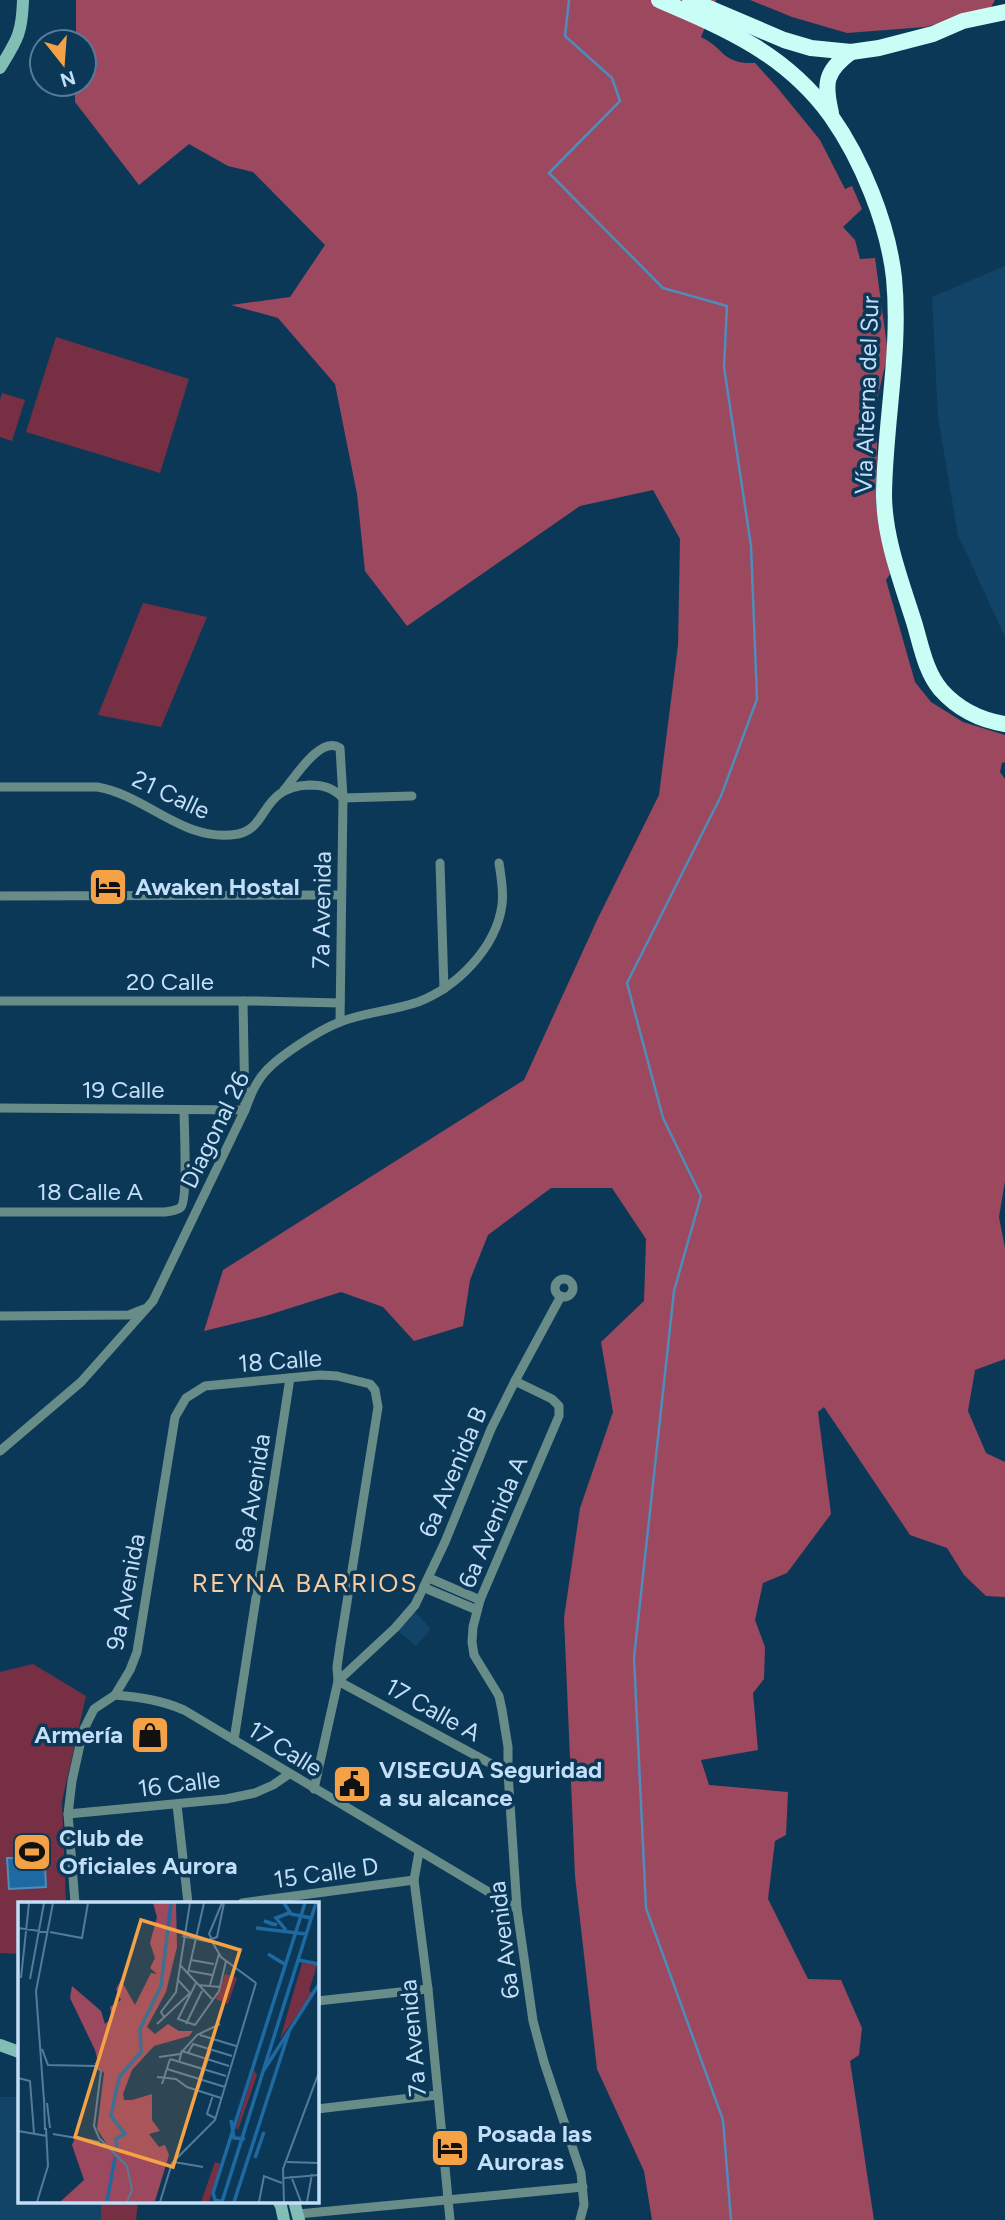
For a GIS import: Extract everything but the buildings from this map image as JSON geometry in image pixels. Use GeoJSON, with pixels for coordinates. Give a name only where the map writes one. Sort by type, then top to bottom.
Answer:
{"type":"FeatureCollection","features":[{"type":"Feature","properties":{"kind":"highway","name":"Vía Alterna del Sur"},"geometry":{"type":"LineString","coordinates":[[659,0],[811,48],[850,52],[933,34],[963,22],[1005,12]]}},
{"type":"Feature","properties":{"kind":"highway","name":"Vía Alterna del Sur"},"geometry":{"type":"LineString","coordinates":[[690,0],[775,58],[797,77],[833,118],[872,194],[894,275],[896,340],[884,496],[893,554],[926,664],[940,689],[961,708],[1005,724]]}},
{"type":"Feature","properties":{"kind":"highway"},"geometry":{"type":"LineString","coordinates":[[933,34],[952,33],[1005,22]]}},
{"type":"Feature","properties":{"kind":"highway"},"geometry":{"type":"LineString","coordinates":[[833,118],[827,79],[836,62],[850,52]]}},
{"type":"Feature","properties":{"kind":"main road"},"geometry":{"type":"LineString","coordinates":[[0,68],[5,52],[19,34],[23,0]]}},
{"type":"Feature","properties":{"kind":"main road"},"geometry":{"type":"LineString","coordinates":[[0,2045],[18,2052]]}},
{"type":"Feature","properties":{"kind":"main road"},"geometry":{"type":"LineString","coordinates":[[279,2202],[284,2220]]}},
{"type":"Feature","properties":{"kind":"street","name":"21 Calle"},"geometry":{"type":"LineString","coordinates":[[0,787],[108,789],[130,797],[194,831],[222,836],[246,832],[255,825],[273,799],[318,751],[326,745],[336,745],[341,748],[343,798]]}},
{"type":"Feature","properties":{"kind":"street"},"geometry":{"type":"LineString","coordinates":[[284,790],[299,786],[325,786],[343,798],[412,796]]}},
{"type":"Feature","properties":{"kind":"street","name":"7a Avenida"},"geometry":{"type":"LineString","coordinates":[[340,1022],[343,798]]}},
{"type":"Feature","properties":{"kind":"street"},"geometry":{"type":"LineString","coordinates":[[440,863],[444,989]]}},
{"type":"Feature","properties":{"kind":"street","name":"Diagonal 26"},"geometry":{"type":"LineString","coordinates":[[0,1451],[81,1382],[153,1301],[254,1087],[274,1063],[318,1033],[340,1022],[408,1005],[444,989],[472,964],[493,934],[502,906],[499,863]]}},
{"type":"Feature","properties":{"kind":"street"},"geometry":{"type":"LineString","coordinates":[[0,896],[341,895]]}},
{"type":"Feature","properties":{"kind":"street","name":"20 Calle"},"geometry":{"type":"LineString","coordinates":[[0,1001],[340,1003]]}},
{"type":"Feature","properties":{"kind":"street"},"geometry":{"type":"LineString","coordinates":[[243,1001],[245,1110]]}},
{"type":"Feature","properties":{"kind":"street","name":"19 Calle"},"geometry":{"type":"LineString","coordinates":[[0,1108],[245,1110]]}},
{"type":"Feature","properties":{"kind":"street","name":"18 Calle A"},"geometry":{"type":"LineString","coordinates":[[0,1212],[165,1212],[179,1209],[183,1204],[185,1189],[184,1110]]}},
{"type":"Feature","properties":{"kind":"street","name":"6a Avenida B"},"geometry":{"type":"LineString","coordinates":[[338,1681],[395,1628],[415,1605],[425,1588],[491,1429],[561,1296]]}},
{"type":"Feature","properties":{"kind":"street"},"geometry":{"type":"LineString","coordinates":[[0,1316],[129,1315],[146,1308]]}},
{"type":"Feature","properties":{"kind":"street","name":"18 Calle"},"geometry":{"type":"LineString","coordinates":[[186,1398],[205,1386],[337,1376],[362,1380],[370,1384],[375,1391],[378,1407],[340,1646],[338,1681]]}},
{"type":"Feature","properties":{"kind":"street","name":"8a Avenida"},"geometry":{"type":"LineString","coordinates":[[234,1740],[290,1378]]}},
{"type":"Feature","properties":{"kind":"street","name":"6a Avenida A"},"geometry":{"type":"LineString","coordinates":[[474,1655],[473,1627],[479,1605],[559,1416],[559,1406],[552,1399],[514,1381]]}},
{"type":"Feature","properties":{"kind":"street","name":"9a Avenida"},"geometry":{"type":"LineString","coordinates":[[75,1902],[68,1814],[83,1731],[94,1709],[115,1695],[137,1652],[175,1417],[186,1398]]}},
{"type":"Feature","properties":{"kind":"street"},"geometry":{"type":"LineString","coordinates":[[429,1578],[450,1593]]}},
{"type":"Feature","properties":{"kind":"street"},"geometry":{"type":"LineString","coordinates":[[425,1588],[450,1593],[479,1605]]}},
{"type":"Feature","properties":{"kind":"street","name":"6a Avenida"},"geometry":{"type":"LineString","coordinates":[[474,1655],[499,1696],[508,1748],[517,1909],[533,2021],[581,2173],[584,2205],[580,2220]]}},
{"type":"Feature","properties":{"kind":"street"},"geometry":{"type":"LineString","coordinates":[[314,1789],[338,1681]]}},
{"type":"Feature","properties":{"kind":"street","name":"17 Calle A"},"geometry":{"type":"LineString","coordinates":[[338,1681],[508,1773]]}},
{"type":"Feature","properties":{"kind":"street","name":"17 Calle"},"geometry":{"type":"LineString","coordinates":[[120,1686],[137,1697]]}},
{"type":"Feature","properties":{"kind":"street","name":"17 Calle"},"geometry":{"type":"LineString","coordinates":[[115,1695],[167,1703],[184,1710],[517,1909]]}},
{"type":"Feature","properties":{"kind":"street","name":"16 Calle"},"geometry":{"type":"LineString","coordinates":[[68,1814],[226,1799],[255,1793],[289,1774]]}},
{"type":"Feature","properties":{"kind":"street"},"geometry":{"type":"LineString","coordinates":[[177,1805],[188,1902]]}},
{"type":"Feature","properties":{"kind":"street","name":"7a Avenida"},"geometry":{"type":"LineString","coordinates":[[419,1852],[414,1880],[428,1989],[450,2220]]}},
{"type":"Feature","properties":{"kind":"street","name":"15 Calle D"},"geometry":{"type":"LineString","coordinates":[[249,1902],[414,1880]]}},
{"type":"Feature","properties":{"kind":"street"},"geometry":{"type":"LineString","coordinates":[[318,2001],[428,1989]]}},
{"type":"Feature","properties":{"kind":"street"},"geometry":{"type":"LineString","coordinates":[[318,2109],[437,2095]]}},
{"type":"Feature","properties":{"kind":"street"},"geometry":{"type":"LineString","coordinates":[[299,2217],[449,2198],[583,2187]]}},
{"type":"Feature","properties":{"kind":"shaded area"},"geometry":{"type":"Polygon","coordinates":[[[76,0],[716,0],[701,37],[736,61],[755,63],[820,140],[845,189],[852,186],[862,209],[843,227],[855,240],[860,259],[875,258],[888,353],[871,425],[877,438],[876,505],[890,574],[886,580],[915,682],[931,702],[963,722],[1005,735],[1005,762],[1002,763],[1000,772],[1005,779],[1005,1181],[999,1217],[1005,1248],[1005,1359],[975,1370],[968,1411],[986,1453],[1005,1462],[1005,1597],[986,1596],[964,1575],[947,1548],[910,1535],[824,1407],[818,1412],[831,1514],[787,1573],[763,1583],[755,1620],[765,1647],[764,1679],[753,1693],[758,1750],[701,1760],[709,1785],[788,1792],[786,1835],[775,1841],[768,1899],[808,1979],[841,1980],[862,2028],[859,2055],[850,2061],[874,2220],[652,2220],[644,2171],[597,2069],[575,1876],[564,1618],[580,1508],[613,1412],[601,1342],[644,1301],[646,1239],[612,1188],[551,1188],[488,1235],[470,1280],[463,1326],[414,1341],[383,1307],[341,1292],[265,1316],[204,1331],[223,1270],[524,1080],[598,918],[659,795],[678,645],[680,539],[653,490],[580,506],[407,626],[365,571],[357,494],[335,384],[278,318],[231,305],[290,297],[325,245],[253,172],[228,166],[189,144],[139,185],[75,102],[75,98],[98,98],[98,28],[76,28],[76,0]]]}},
{"type":"Feature","properties":{"kind":"shaded area"},"geometry":{"type":"Polygon","coordinates":[[[750,0],[995,0],[989,11],[925,27],[847,33],[792,17],[750,0]]]}},
{"type":"Feature","properties":{"kind":"shaded area"},"geometry":{"type":"Polygon","coordinates":[[[1005,266],[1005,637],[958,535],[938,417],[932,297],[1005,266]]]}},
{"type":"Feature","properties":{"kind":"shaded area"},"geometry":{"type":"Polygon","coordinates":[[[56,337],[189,379],[160,473],[26,432],[56,337]]]}},
{"type":"Feature","properties":{"kind":"shaded area"},"geometry":{"type":"Polygon","coordinates":[[[2,393],[25,400],[12,441],[0,437],[2,393]]]}},
{"type":"Feature","properties":{"kind":"shaded area"},"geometry":{"type":"Polygon","coordinates":[[[143,603],[207,617],[161,727],[98,715],[143,603]]]}},
{"type":"Feature","properties":{"kind":"shaded area"},"geometry":{"type":"Polygon","coordinates":[[[415,1612],[431,1629],[416,1646],[397,1630],[415,1612]]]}},
{"type":"Feature","properties":{"kind":"shaded area","name":"Club de Oficiales Aurora"},"geometry":{"type":"Polygon","coordinates":[[[33,1664],[86,1696],[62,1801],[66,1902],[18,1902],[18,1954],[0,1953],[0,1672],[33,1664]]]}},
{"type":"Feature","properties":{"kind":"shaded area"},"geometry":{"type":"Polygon","coordinates":[[[7,1858],[18,1858],[19,1869],[45,1867],[46,1887],[9,1889],[7,1858]]]}},
{"type":"Feature","properties":{"kind":"shaded area"},"geometry":{"type":"Polygon","coordinates":[[[0,2097],[18,2097],[18,2202],[138,2202],[136,2220],[0,2220],[0,2097]]]}},
{"type":"Feature","properties":{"kind":"shaded area"},"geometry":{"type":"Polygon","coordinates":[[[101,2202],[138,2202],[136,2220],[101,2220],[101,2202]]]}},
{"type":"Feature","properties":{"kind":"waterway"},"geometry":{"type":"LineString","coordinates":[[569,0],[565,36],[612,78],[620,101],[549,173],[663,288],[727,306],[724,367],[751,546],[757,699],[721,796],[627,983],[663,1118],[701,1196],[674,1291],[634,1658],[646,1908],[723,2120],[731,2220]]}},
{"type":"Feature","properties":{"kind":"place","name":"Awaken Hostal"},"geometry":{"type":"Point","coordinates":[108,887]}},
{"type":"Feature","properties":{"kind":"place","name":"Armería"},"geometry":{"type":"Point","coordinates":[150,1735]}},
{"type":"Feature","properties":{"kind":"place","name":"VISEGUA Seguridad a su alcance"},"geometry":{"type":"Point","coordinates":[352,1784]}},
{"type":"Feature","properties":{"kind":"place","name":"Club de Oficiales Aurora"},"geometry":{"type":"Point","coordinates":[32,1852]}},
{"type":"Feature","properties":{"kind":"place","name":"Posada las Auroras"},"geometry":{"type":"Point","coordinates":[450,2148]}},
{"type":"Feature","properties":{"kind":"district","name":"REYNA BARRIOS"},"geometry":{"type":"Point","coordinates":[305,1583]}}]}
